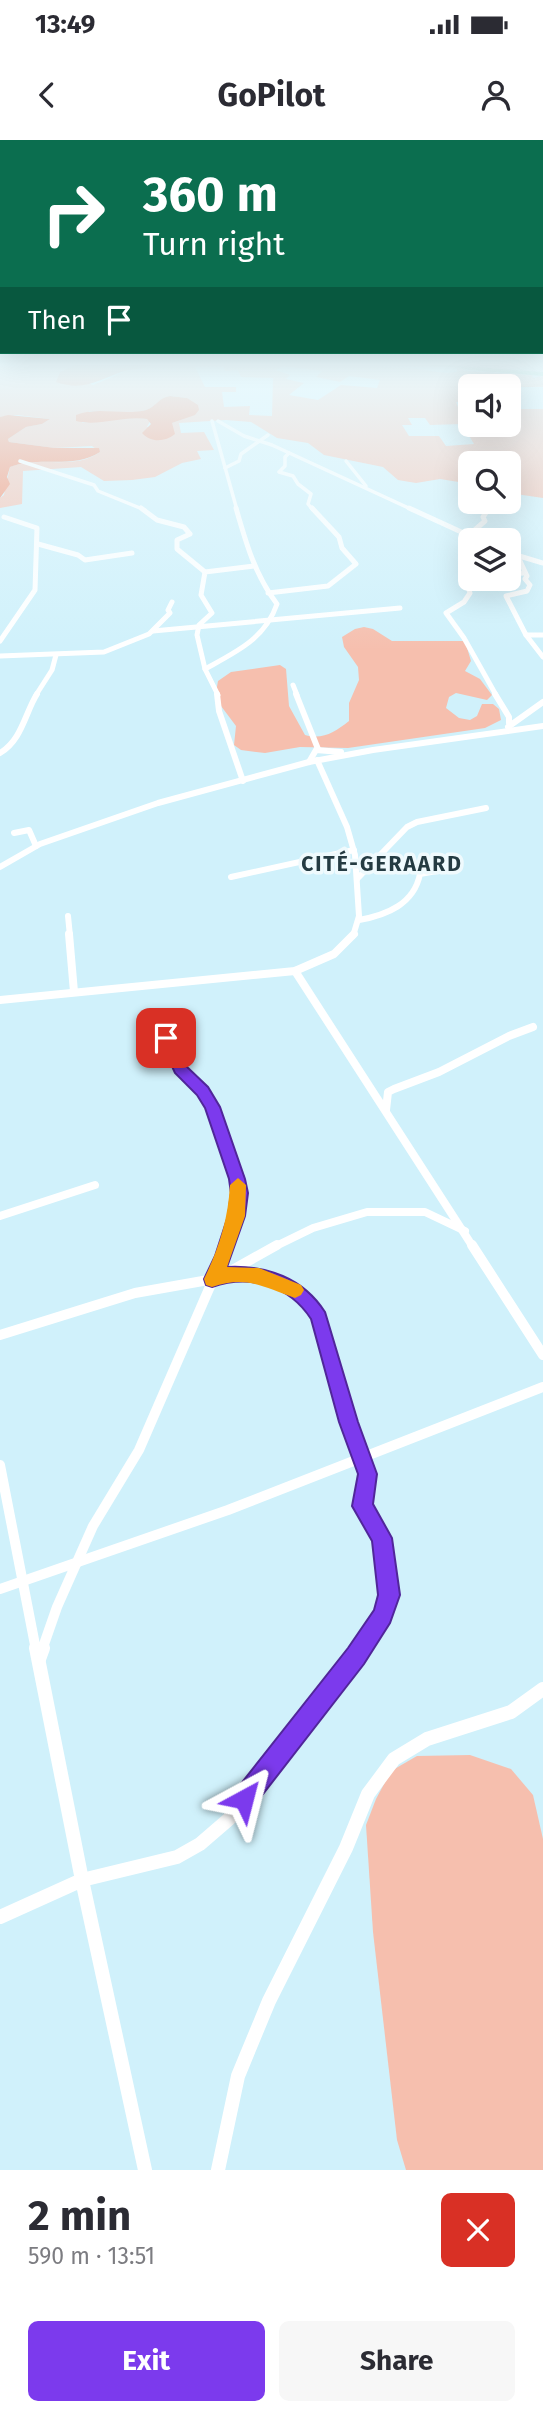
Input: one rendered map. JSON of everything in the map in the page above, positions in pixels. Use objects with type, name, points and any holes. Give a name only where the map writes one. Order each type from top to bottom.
[{"type":"street","points":[[205,670],[242,649],[264,632],[277,604],[254,566],[223,460]]},
{"type":"street","points":[[225,468],[239,460]]},
{"type":"street","points":[[268,593],[328,586],[356,564],[342,548],[339,537],[308,504],[311,494],[298,484],[293,476],[279,472],[285,466],[285,460]]},
{"type":"street","points":[[304,460],[458,530]]},
{"type":"street","points":[[20,461],[40,470],[53,470],[81,483],[94,485],[98,491],[146,510],[149,517],[158,522],[184,527],[190,534],[177,540],[177,549],[205,572],[254,566]]},
{"type":"street","points":[[346,461],[367,487]]},
{"type":"street","points":[[477,528],[485,521],[485,514]]},
{"type":"street","points":[[0,641],[8,624],[22,609],[24,600],[34,590],[31,572],[39,551],[37,528],[24,524],[17,518],[4,517]]},
{"type":"street","points":[[38,544],[78,555],[85,560],[132,553]]},
{"type":"street","points":[[521,557],[543,563]]},
{"type":"street","points":[[521,568],[530,585],[527,591],[506,596],[526,635],[543,657]]},
{"type":"street","points":[[205,572],[201,595],[212,613],[199,625],[197,635],[205,670],[217,690],[219,710],[243,780]]},
{"type":"street","points":[[470,591],[468,598],[446,613],[466,638],[483,675],[509,717],[505,732]]},
{"type":"street","points":[[153,631],[170,612],[168,610],[172,602]]},
{"type":"street","points":[[0,656],[103,652],[153,631],[400,608]]},
{"type":"street","points":[[526,635],[543,635]]},
{"type":"street","points":[[0,753],[7,749],[30,716],[32,702],[49,677],[56,655]]},
{"type":"street","points":[[293,685],[317,749]]},
{"type":"street","points":[[509,723],[543,702]]},
{"type":"street","points":[[0,867],[36,846],[158,803],[309,762],[543,726]]},
{"type":"street","points":[[309,762],[312,753],[317,749],[354,753]]},
{"type":"street","points":[[0,1000],[295,971],[314,966],[336,953],[350,939],[359,920],[357,878],[354,850],[317,760]]},
{"type":"street","points":[[357,878],[407,827],[417,822],[486,808]]},
{"type":"street","points":[[14,833],[29,830],[36,846]]},
{"type":"street","points":[[230,877],[354,850]]},
{"type":"street","points":[[359,920],[392,911],[412,892],[420,874],[442,870]]},
{"type":"street","points":[[68,916],[74,992]]},
{"type":"street","points":[[295,971],[417,1161],[466,1231],[543,1356]]},
{"type":"street","points":[[386,1110],[388,1092],[396,1087],[438,1073],[510,1034],[533,1027]]},
{"type":"street","points":[[38,1660],[93,1526],[139,1450],[224,1256],[237,1216],[237,1179],[213,1107],[202,1091],[180,1069],[166,1038]]},
{"type":"street","points":[[0,1216],[95,1185]]},
{"type":"street","points":[[0,1335],[135,1293],[212,1279],[313,1228],[367,1212],[425,1212],[466,1231]]},
{"type":"street","points":[[0,1917],[82,1880],[177,1857],[201,1844],[229,1819],[356,1656],[383,1616],[389,1595],[382,1538],[362,1506],[368,1474],[348,1422],[325,1332],[310,1303],[294,1289],[259,1275],[225,1274]]},
{"type":"street","points":[[0,1590],[228,1510],[543,1387]]},
{"type":"street","points":[[0,1465],[82,1880],[145,2170]]},
{"type":"street","points":[[218,2170],[238,2076],[269,2001],[346,1848],[368,1794],[394,1759],[427,1739],[511,1712],[543,1689]]},
{"type":"shaded area","points":[[0,460],[80,460],[32,462],[10,467],[7,477],[10,484],[0,498]]},
{"type":"shaded area","points":[[198,460],[182,463],[155,477],[132,480],[104,481],[81,467],[23,471],[22,504],[0,508],[0,498],[4,495],[10,467],[33,462]]},
{"type":"shaded area","points":[[347,460],[458,460],[458,482],[440,479],[416,483],[398,480],[383,467]]},
{"type":"shaded area","points":[[521,460],[543,460],[543,498],[521,495]]},
{"type":"shaded area","points":[[364,627],[373,629],[392,641],[465,641],[471,661],[465,671],[480,679],[492,695],[487,700],[456,693],[449,697],[446,708],[459,718],[470,720],[477,716],[482,704],[493,704],[499,709],[501,720],[485,728],[348,748],[300,747],[265,753],[241,750],[234,745],[236,726],[215,698],[218,681],[231,672],[280,665],[286,669],[289,706],[305,735],[328,734],[349,721],[349,703],[359,680],[358,667],[344,647],[342,637]]},
{"type":"shaded area","points":[[470,1755],[511,1769],[533,1795],[543,1839],[543,2170],[406,2170],[397,2140],[373,1932],[366,1825],[391,1771],[417,1756]]},
{"type":"slow traffic","points":[[238,1185],[237,1216],[224,1256],[212,1279],[225,1274],[259,1275],[295,1290]]},
{"type":"district","name":"CITÉ-GERAARD","points":[[382,864]]},
{"type":"route","points":[[166,1038],[180,1069],[202,1091],[213,1107],[237,1179],[237,1216],[224,1256],[212,1279],[225,1274],[259,1275],[294,1289],[310,1303],[319,1317],[348,1422],[368,1474],[362,1506],[382,1538],[387,1569],[389,1595],[383,1616],[356,1656],[244,1799]]}]
